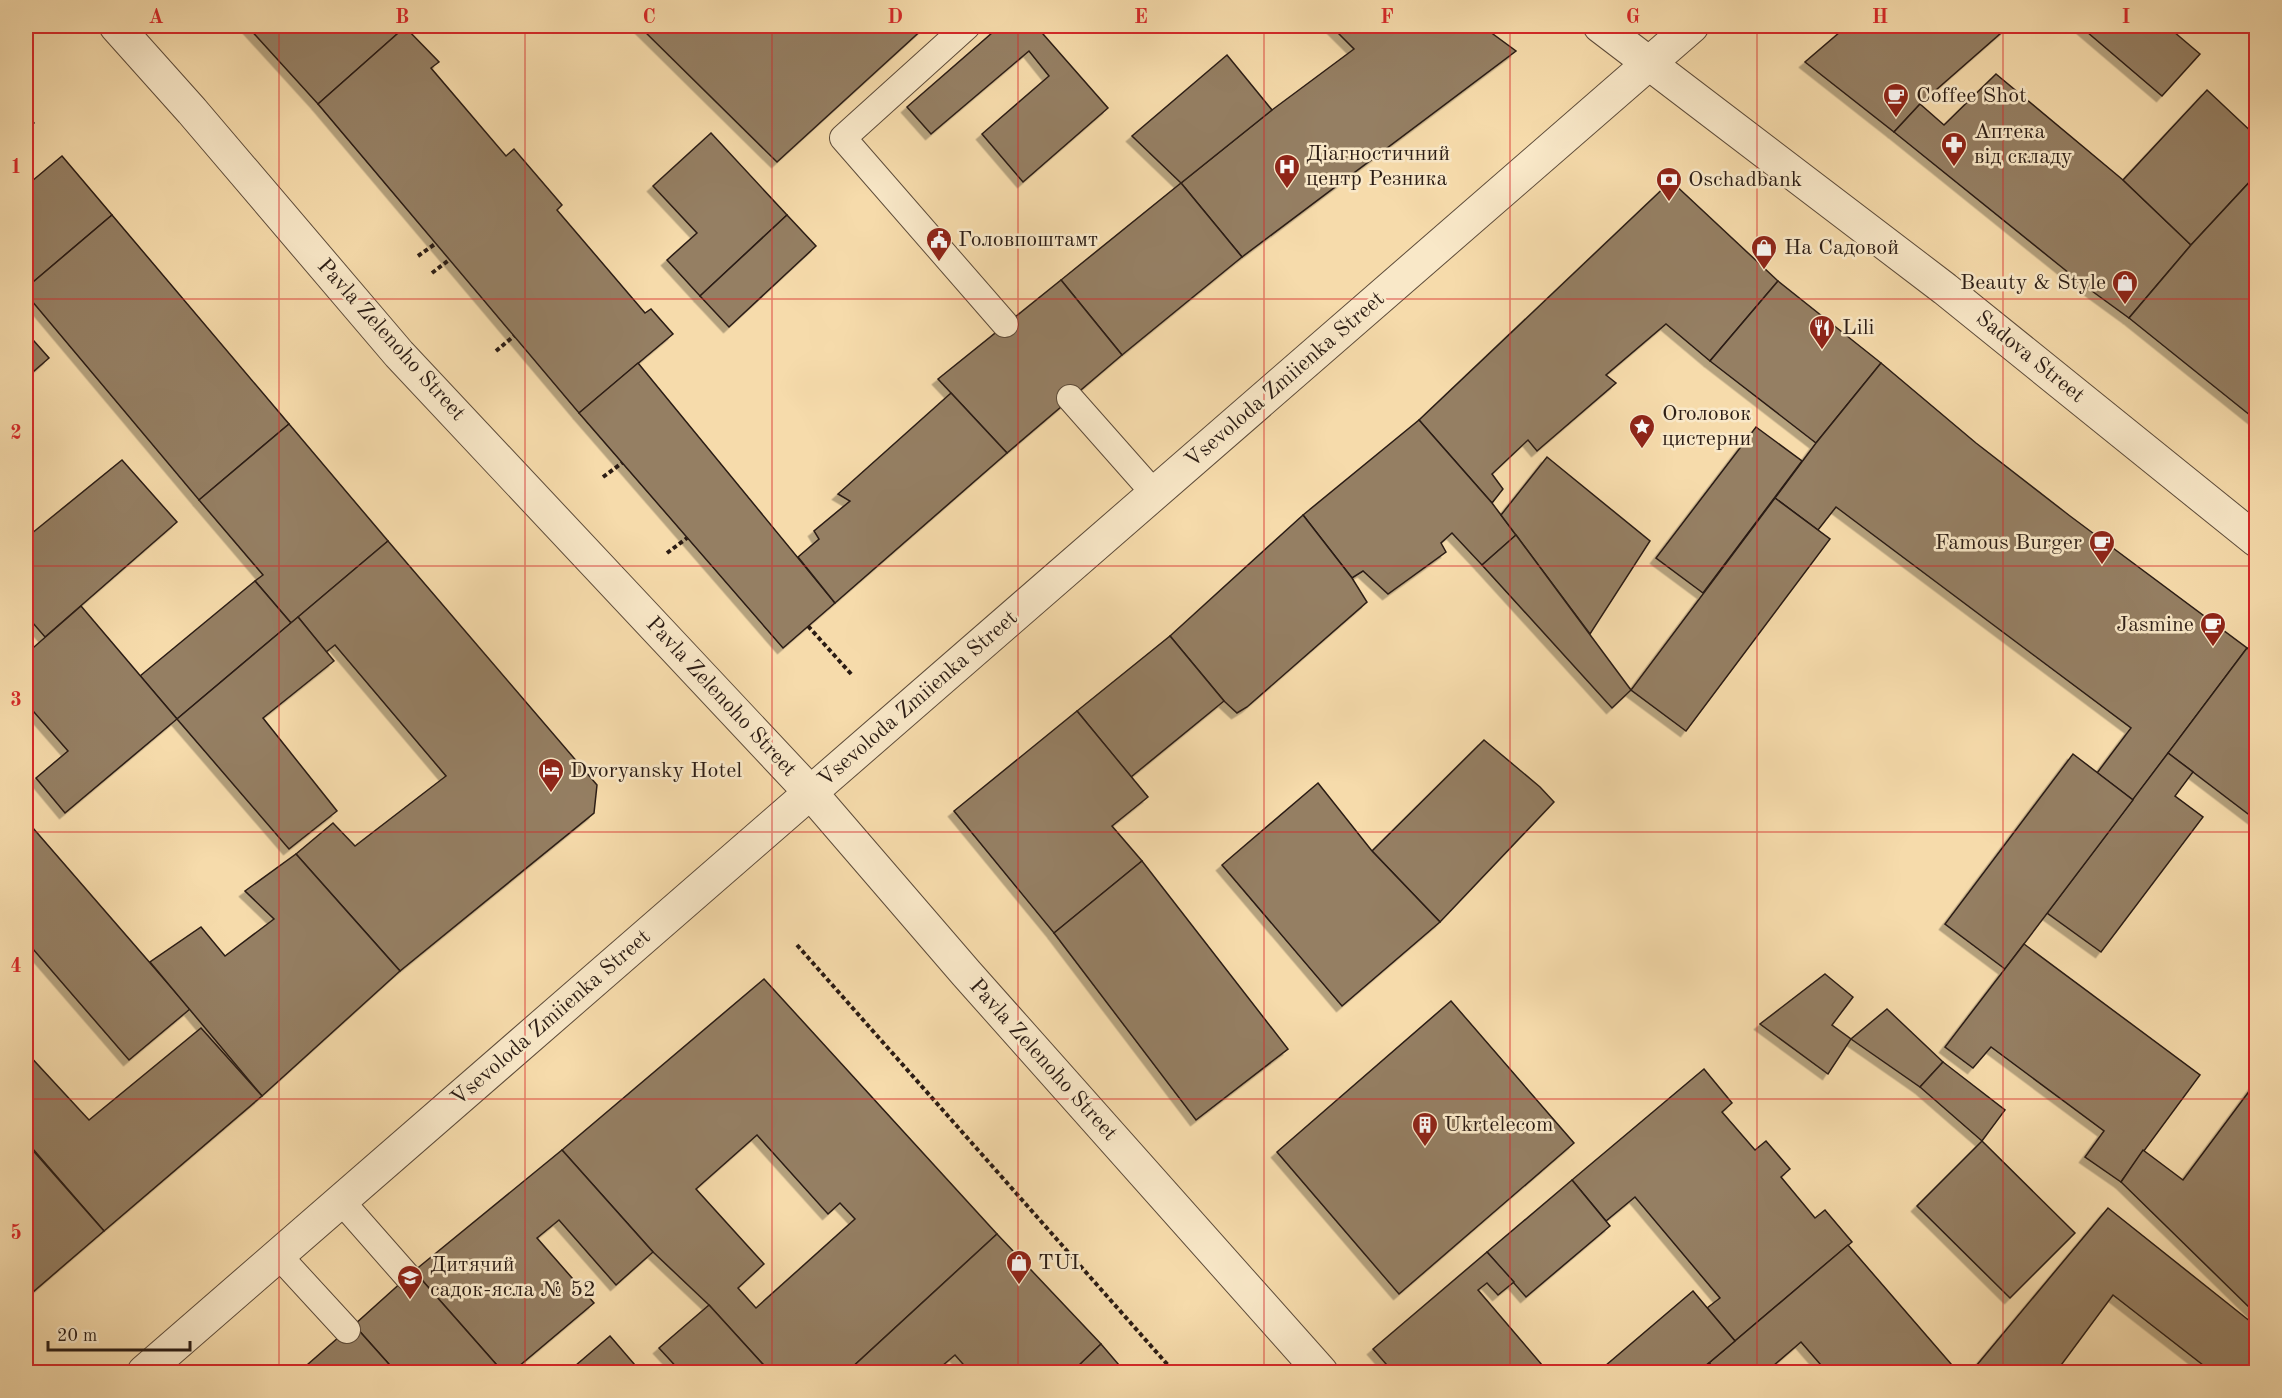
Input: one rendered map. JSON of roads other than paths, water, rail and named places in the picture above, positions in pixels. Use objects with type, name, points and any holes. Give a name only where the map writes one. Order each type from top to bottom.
[{"type":"street","name":"Pavla Zelenoho Street","points":[[116,26],[192,111],[399,354],[810,792],[966,973],[1321,1372]]},
{"type":"street","name":"Sadova Street","points":[[1600,26],[1945,289],[2256,540]]},
{"type":"street","name":"Vsevoloda Zmiienka Street","points":[[144,1372],[1692,26]]},
{"type":"lane","points":[[967,26],[843,138],[1005,324]]},
{"type":"lane","points":[[1070,398],[1154,493]]},
{"type":"lane","points":[[342,1202],[408,1277]]},
{"type":"lane","points":[[279,1256],[347,1330]]},
{"type":"place","name":"Coffee Shot","points":[[1896,119]]},
{"type":"place","name":"Аптека вiд складу","points":[[1954,168]]},
{"type":"place","name":"Діагностичний центр Резника","points":[[1287,190]]},
{"type":"place","name":"Oschadbank","points":[[1669,203]]},
{"type":"place","name":"Головпоштамт","points":[[939,263]]},
{"type":"place","name":"На Садовой","points":[[1764,271]]},
{"type":"place","name":"Beauty & Style","points":[[2125,306]]},
{"type":"place","name":"Lili","points":[[1822,351]]},
{"type":"place","name":"Оголовок цистерни","points":[[1642,450]]},
{"type":"place","name":"Famous Burger","points":[[2102,566]]},
{"type":"place","name":"Jasmine","points":[[2213,648]]},
{"type":"place","name":"Dvoryansky Hotel","points":[[551,794]]},
{"type":"place","name":"Ukrtelecom","points":[[1425,1148]]},
{"type":"place","name":"TUI","points":[[1019,1286]]},
{"type":"place","name":"Дитячий садок-ясла № 52","points":[[410,1301]]}]
